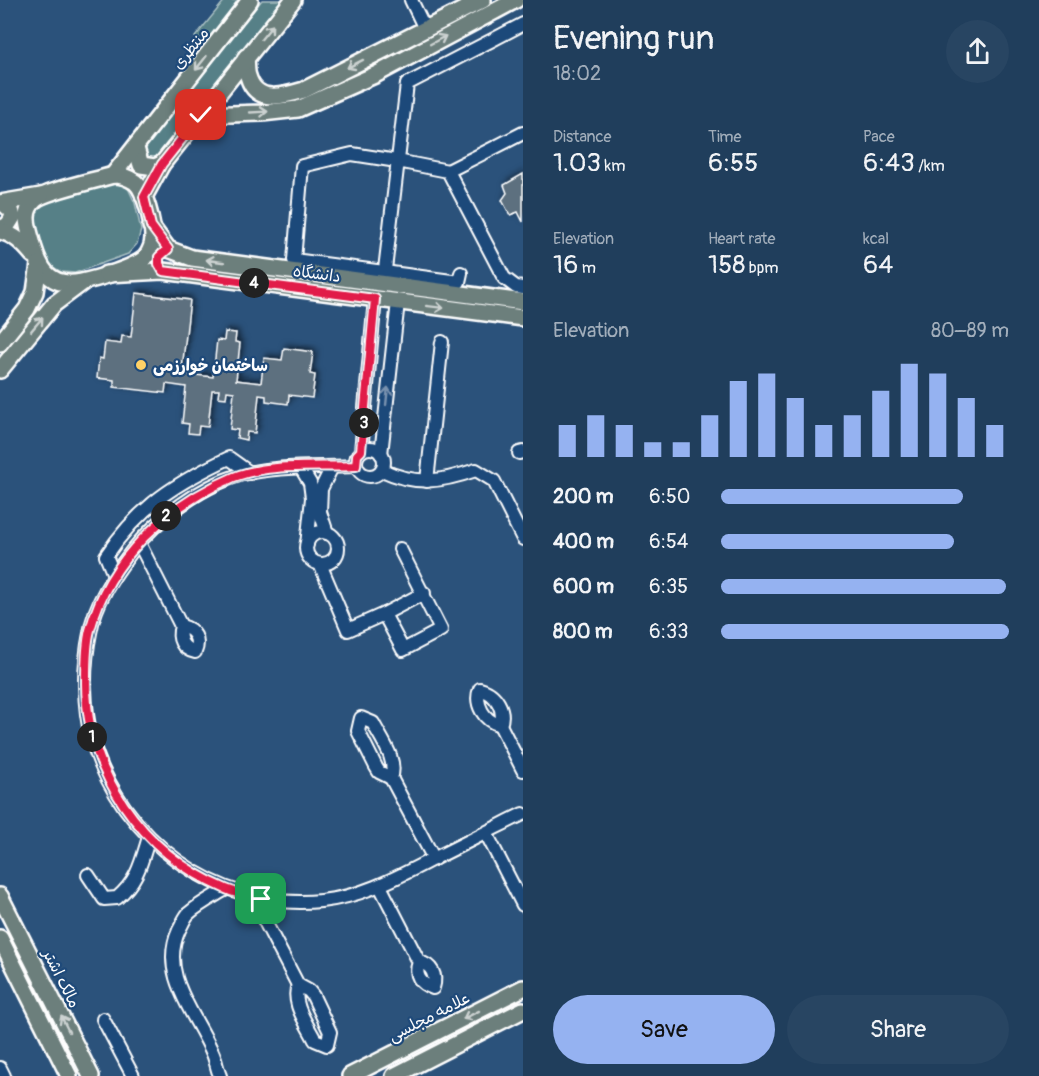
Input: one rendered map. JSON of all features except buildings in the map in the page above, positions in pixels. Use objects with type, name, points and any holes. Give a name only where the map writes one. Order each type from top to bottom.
[{"type":"main road","name":"منتظری","points":[[113,175],[250,0]]},
{"type":"main road","points":[[144,197],[162,164],[293,0]]},
{"type":"main road","points":[[246,57],[248,77],[253,86],[260,93],[281,97],[304,90],[483,0]]},
{"type":"main road","points":[[201,115],[298,109],[376,74],[516,0]]},
{"type":"main road","points":[[136,148],[141,165],[155,167],[162,164]]},
{"type":"main road","points":[[0,230],[21,241],[51,278],[73,284],[136,264],[143,259],[152,245],[153,237],[140,187],[128,177],[113,175],[41,196],[1,203]]},
{"type":"main road","points":[[0,343],[27,309],[35,292],[38,262],[26,220],[30,206],[41,196]]},
{"type":"main road","points":[[0,230],[14,217],[11,210],[1,203]]},
{"type":"main road","points":[[151,226],[168,249],[158,260],[163,271]]},
{"type":"main road","name":"دانشگاه","points":[[168,249],[192,258],[384,278],[523,302]]},
{"type":"main road","name":"دانشگاه","points":[[106,274],[163,271],[523,318]]},
{"type":"main road","points":[[0,370],[54,304],[85,281]]},
{"type":"main road","points":[[35,292],[47,290],[53,296],[54,304]]},
{"type":"main road","name":"مالک اشتر","points":[[0,896],[91,1076]]},
{"type":"main road","points":[[0,938],[69,1076]]},
{"type":"main road","name":"علامه مجلسی","points":[[350,1076],[523,988]]},
{"type":"main road","points":[[394,1076],[523,1010]]},
{"type":"street","points":[[411,0],[425,29]]},
{"type":"street","points":[[384,278],[407,84],[523,24]]},
{"type":"street","points":[[461,273],[459,282],[384,278],[294,260],[302,166],[352,154],[448,171],[523,133]]},
{"type":"street","points":[[448,171],[504,278],[516,287],[523,288]]},
{"type":"street","points":[[361,451],[375,299]]},
{"type":"street","points":[[382,470],[381,454],[398,302]]},
{"type":"street","points":[[427,481],[442,342]]},
{"type":"street","points":[[381,454],[372,448],[361,451],[357,455],[356,466],[358,471],[368,476],[373,476],[382,470]]},
{"type":"street","points":[[114,575],[106,556],[121,533],[163,495],[195,474],[229,458],[250,473]]},
{"type":"street","points":[[356,466],[274,468],[237,476],[194,497],[155,526],[139,543],[114,575],[98,607],[90,631],[86,668],[86,703],[92,740],[107,778],[127,812],[149,837],[174,859],[226,889],[261,899],[291,902],[322,901],[380,886],[523,814]]},
{"type":"street","points":[[301,468],[310,483],[312,498],[308,555],[320,564],[330,562],[338,549],[335,539],[327,533],[320,512],[321,489],[332,467]]},
{"type":"street","points":[[382,470],[401,478],[427,481],[452,478],[476,470],[494,481],[523,539]]},
{"type":"street","points":[[307,545],[316,533],[327,533]]},
{"type":"street","points":[[139,543],[182,626]]},
{"type":"street","points":[[384,614],[403,650],[441,630],[400,549]]},
{"type":"street","points":[[320,564],[348,630],[423,593]]},
{"type":"street","points":[[500,725],[523,770]]},
{"type":"street","points":[[391,777],[434,859]]},
{"type":"street","points":[[486,832],[523,905]]},
{"type":"street","points":[[88,875],[104,899],[117,898],[130,887],[139,871],[149,837]]},
{"type":"street","points":[[380,886],[419,962]]},
{"type":"street","points":[[220,1076],[214,1055],[179,987],[173,969],[173,953],[176,937],[186,916],[198,905],[226,889]]},
{"type":"street","points":[[261,899],[261,914],[298,986]]},
{"type":"street","points":[[103,1019],[133,1076]]},
{"type":"street","points":[[0,1068],[4,1076]]},
{"type":"green space","points":[[225,0],[243,0],[207,45],[195,37]]},
{"type":"green space","points":[[262,0],[290,0],[160,163],[143,163],[140,148]]},
{"type":"green space","points":[[116,181],[127,186],[135,203],[141,230],[137,244],[128,254],[75,273],[61,272],[50,265],[45,257],[34,219],[37,206],[43,199]]},
{"type":"place","name":"ساختمان خوارزمی","points":[[141,365]]},
{"type":"route","points":[[201,115],[162,164],[144,197],[151,226],[168,249],[159,257],[160,268],[163,271],[375,299],[361,451],[357,455],[356,466],[274,468],[237,476],[204,491],[174,510],[155,526],[114,575],[98,607],[90,631],[86,668],[86,703],[92,740],[107,778],[127,812],[149,837],[174,859],[198,874],[226,889],[261,899]]}]
